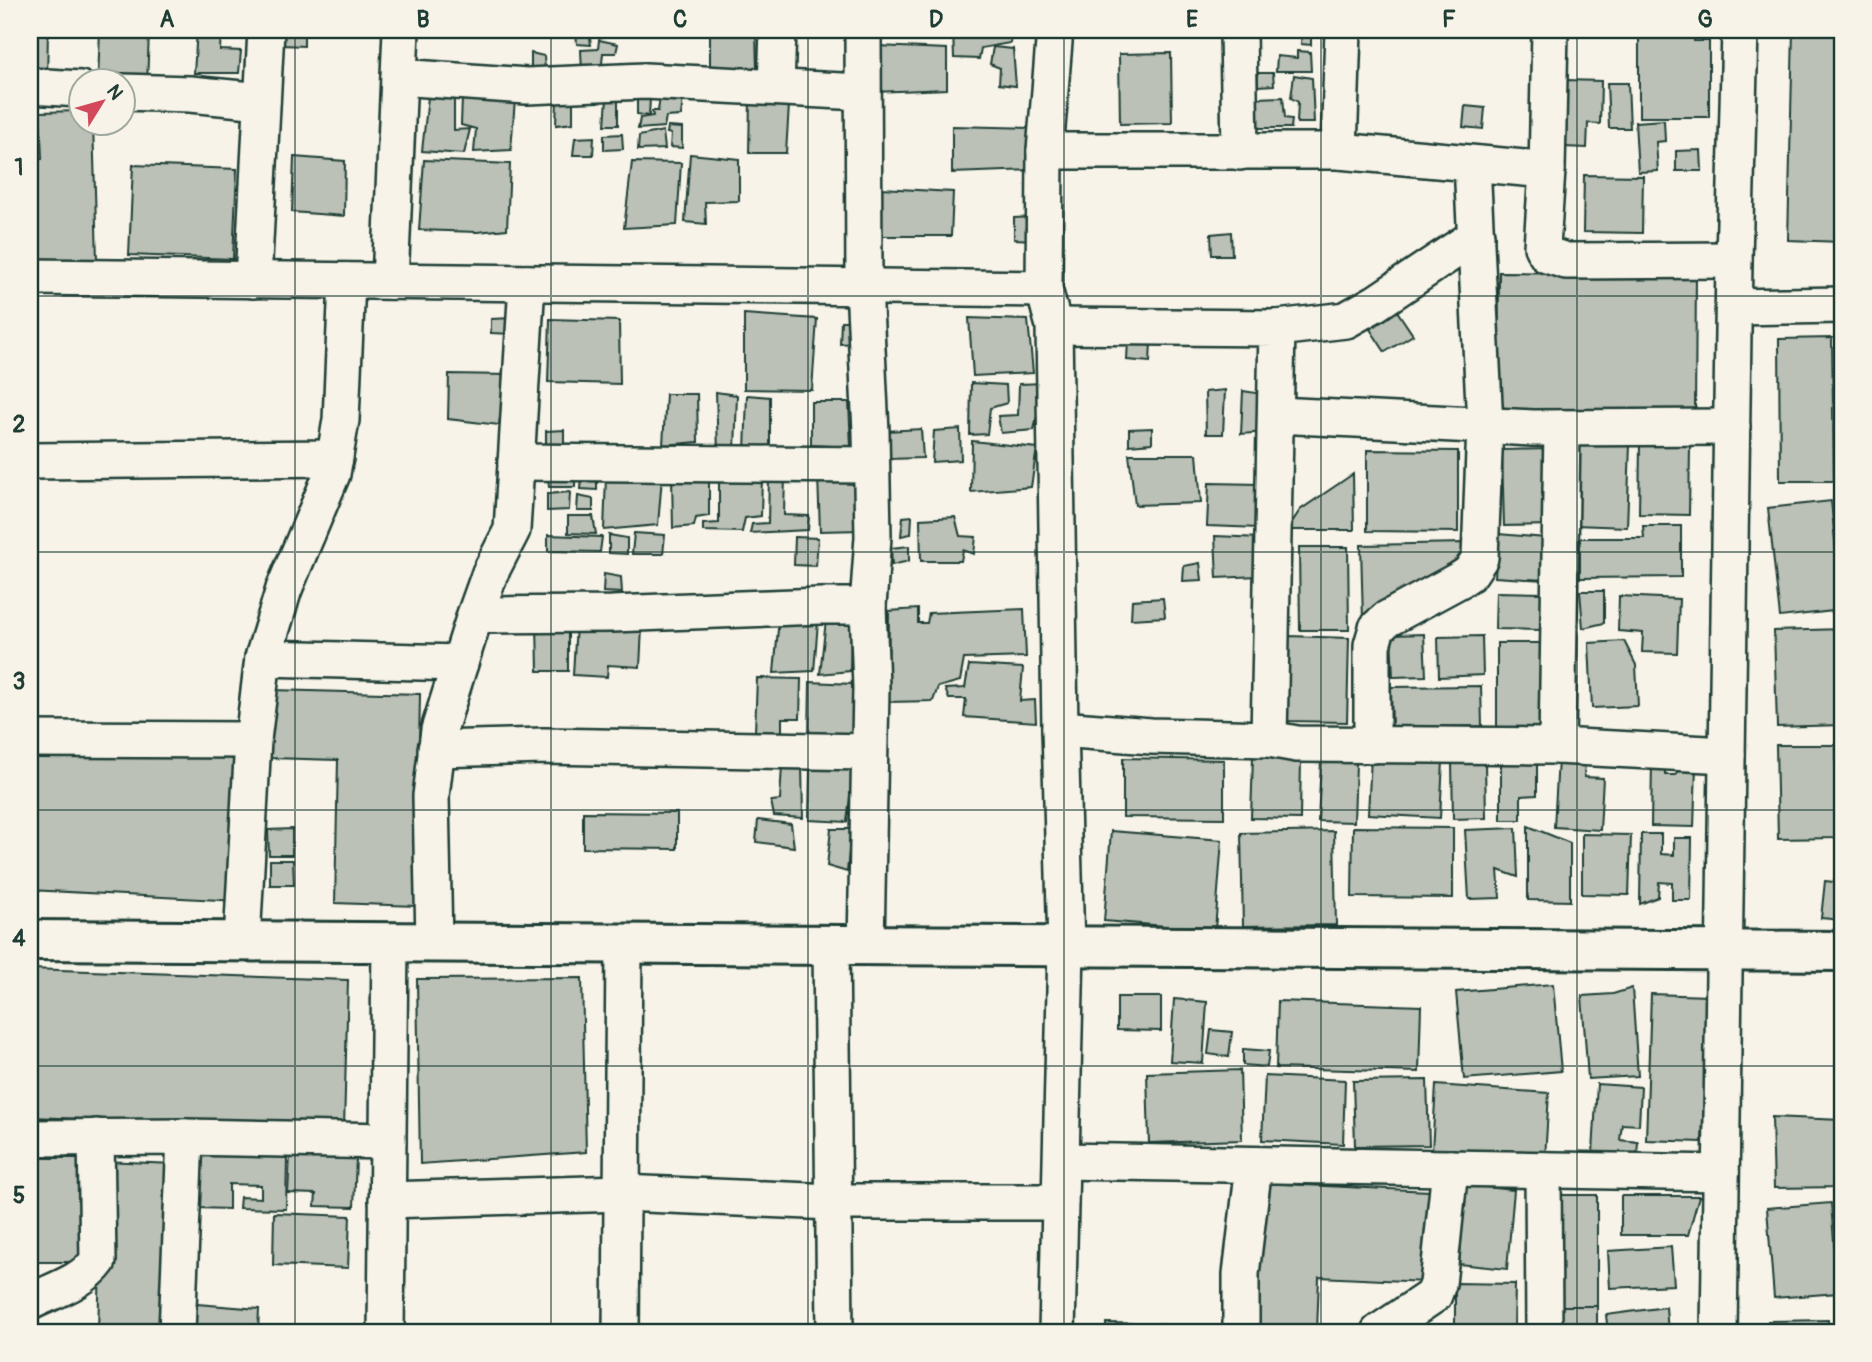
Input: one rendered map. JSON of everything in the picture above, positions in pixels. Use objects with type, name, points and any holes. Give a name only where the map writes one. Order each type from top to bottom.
[{"type":"street","points":[[253,280],[266,30]]},
{"type":"street","points":[[390,281],[401,30]]},
{"type":"street","points":[[776,87],[778,30]]},
{"type":"street","points":[[835,1332],[833,1202],[848,945],[869,752],[871,688],[868,606],[873,537],[864,286],[863,30]]},
{"type":"street","points":[[1055,30],[1045,151],[1044,289],[1054,326],[1066,947],[1057,1332]]},
{"type":"street","points":[[1238,30],[1240,152]]},
{"type":"street","points":[[1339,151],[1343,30]]},
{"type":"street","points":[[1550,30],[1547,170],[1542,247],[1547,255],[1566,261],[1734,260]]},
{"type":"street","points":[[1719,1332],[1734,260],[1740,30]]},
{"type":"street","points":[[399,77],[527,86],[645,81],[862,92]]},
{"type":"street","points":[[30,86],[66,88]]},
{"type":"street","points":[[136,92],[190,94],[262,102]]},
{"type":"street","points":[[1045,151],[1339,151],[1547,170]]},
{"type":"street","points":[[1372,745],[1372,645],[1377,628],[1387,619],[1471,573],[1480,558],[1485,425],[1472,164]]},
{"type":"street","points":[[1054,326],[1277,328],[1346,320],[1476,236]]},
{"type":"street","points":[[30,277],[1044,289]]},
{"type":"street","points":[[242,941],[253,740],[263,657],[284,589],[332,474],[341,420],[347,281]]},
{"type":"street","points":[[434,943],[431,796],[436,750],[439,730],[475,615],[490,573],[512,530],[527,283]]},
{"type":"street","points":[[1734,307],[1842,305]]},
{"type":"street","points":[[1269,739],[1277,328]]},
{"type":"street","points":[[1277,415],[1562,428],[1732,427]]},
{"type":"street","points":[[1557,747],[1562,428]]},
{"type":"street","points":[[30,461],[335,458]]},
{"type":"street","points":[[516,462],[870,465]]},
{"type":"street","points":[[475,615],[612,614],[868,606]]},
{"type":"street","points":[[263,657],[460,663]]},
{"type":"street","points":[[1060,729],[1152,736],[1269,739],[1297,744],[1557,747],[1727,755]]},
{"type":"street","points":[[30,739],[253,740]]},
{"type":"street","points":[[436,750],[544,746],[869,752]]},
{"type":"street","points":[[30,940],[1842,951]]},
{"type":"street","points":[[386,1332],[390,942]]},
{"type":"street","points":[[621,1332],[624,944]]},
{"type":"street","points":[[30,1138],[185,1136],[388,1141]]},
{"type":"street","points":[[177,1332],[185,1136]]},
{"type":"street","points":[[30,1302],[83,1276],[98,1261],[96,1137]]},
{"type":"street","points":[[1062,1161],[1721,1173]]},
{"type":"street","points":[[1241,1332],[1241,1274],[1254,1165]]},
{"type":"street","points":[[1379,1332],[1434,1295],[1438,1284],[1450,1168]]},
{"type":"street","points":[[1543,1170],[1544,1332]]},
{"type":"street","points":[[387,1200],[622,1193],[833,1202],[1060,1202]]},
{"type":"building","points":[[30,30],[48,30],[47,81],[30,80]]},
{"type":"building","points":[[100,30],[149,30],[147,86],[136,83],[136,66],[99,66]]},
{"type":"building","points":[[197,30],[221,30],[220,50],[241,51],[239,73],[194,73]]},
{"type":"building","points":[[282,30],[304,30],[304,46],[282,45]]},
{"type":"building","points":[[576,30],[589,30],[591,45],[577,44]]},
{"type":"building","points":[[710,30],[756,30],[757,70],[710,73]]},
{"type":"building","points":[[953,30],[1012,30],[1010,43],[981,48],[979,59],[954,58]]},
{"type":"building","points":[[1302,30],[1311,30],[1311,45],[1301,44]]},
{"type":"building","points":[[1639,30],[1694,30],[1694,41],[1709,41],[1709,117],[1639,117]]},
{"type":"building","points":[[1793,30],[1842,30],[1842,242],[1788,240]]},
{"type":"building","points":[[599,40],[618,44],[616,53],[603,53],[601,74],[582,72],[581,50],[598,49]]},
{"type":"building","points":[[877,46],[947,49],[947,89],[874,92]]},
{"type":"building","points":[[993,47],[1013,49],[1016,86],[999,84],[1000,68],[990,64]]},
{"type":"building","points":[[1297,51],[1310,52],[1311,71],[1276,71],[1277,56],[1297,58]]},
{"type":"building","points":[[531,53],[544,56],[545,70],[531,72]]},
{"type":"building","points":[[1171,53],[1172,123],[1120,124],[1119,54]]},
{"type":"building","points":[[1258,73],[1273,73],[1274,85],[1258,86]]},
{"type":"building","points":[[1294,75],[1312,78],[1314,123],[1297,123],[1298,102],[1291,98]]},
{"type":"building","points":[[1566,80],[1601,81],[1600,124],[1588,123],[1587,148],[1564,147]]},
{"type":"building","points":[[1607,83],[1628,83],[1630,128],[1609,128]]},
{"type":"building","points":[[428,97],[454,99],[454,130],[470,129],[464,154],[422,151]]},
{"type":"building","points":[[637,97],[650,98],[649,116],[637,114]]},
{"type":"building","points":[[660,97],[683,97],[681,116],[666,117],[664,127],[638,129],[640,118],[653,116],[652,111],[658,111]]},
{"type":"building","points":[[1283,97],[1285,118],[1292,119],[1291,128],[1257,128],[1258,98]]},
{"type":"building","points":[[462,98],[515,99],[511,150],[474,152],[476,129],[461,125]]},
{"type":"building","points":[[750,98],[789,105],[786,153],[749,153]]},
{"type":"building","points":[[607,99],[618,100],[618,125],[605,125]]},
{"type":"building","points":[[557,100],[573,101],[573,123],[556,125]]},
{"type":"building","points":[[1465,106],[1485,108],[1483,129],[1463,127]]},
{"type":"building","points":[[66,111],[66,136],[93,136],[97,260],[30,261],[30,159],[42,159],[40,112]]},
{"type":"building","points":[[1664,120],[1665,141],[1656,142],[1658,171],[1638,172],[1635,122]]},
{"type":"building","points":[[952,126],[1033,128],[1035,170],[952,173]]},
{"type":"building","points":[[668,127],[682,128],[682,148],[670,147],[671,134],[667,133]]},
{"type":"building","points":[[663,131],[665,149],[638,150],[639,136]]},
{"type":"building","points":[[622,134],[623,149],[604,150],[604,135]]},
{"type":"building","points":[[594,137],[593,155],[573,155],[575,138]]},
{"type":"building","points":[[1701,150],[1702,171],[1676,171],[1676,151]]},
{"type":"building","points":[[690,154],[739,159],[739,201],[705,202],[706,224],[685,222]]},
{"type":"building","points":[[294,157],[345,161],[344,216],[292,212]]},
{"type":"building","points":[[424,160],[510,164],[507,229],[477,232],[419,230]]},
{"type":"building","points":[[632,162],[681,163],[677,225],[624,228]]},
{"type":"building","points":[[133,165],[237,169],[233,259],[129,255]]},
{"type":"building","points":[[1584,175],[1643,176],[1642,233],[1583,232]]},
{"type":"building","points":[[881,188],[953,192],[951,236],[879,236]]},
{"type":"building","points":[[1034,217],[1034,240],[1014,239],[1014,218]]},
{"type":"building","points":[[1231,232],[1232,255],[1212,255],[1211,234]]},
{"type":"building","points":[[1499,272],[1696,274],[1695,413],[1498,411]]},
{"type":"building","points":[[1397,311],[1413,335],[1385,352],[1370,329]]},
{"type":"building","points":[[744,314],[817,319],[812,390],[744,389]]},
{"type":"building","points":[[513,318],[513,334],[491,333],[491,319]]},
{"type":"building","points":[[969,318],[1028,320],[1033,373],[973,376]]},
{"type":"building","points":[[550,319],[619,321],[620,384],[548,382]]},
{"type":"building","points":[[841,321],[858,321],[855,343],[840,344]]},
{"type":"building","points":[[1832,338],[1834,481],[1780,481],[1779,339]]},
{"type":"building","points":[[1128,340],[1151,342],[1150,362],[1127,360]]},
{"type":"building","points":[[449,374],[509,375],[504,387],[499,425],[448,419]]},
{"type":"building","points":[[971,383],[1006,385],[1007,403],[990,408],[987,434],[970,435]]},
{"type":"building","points":[[1044,383],[1034,430],[1001,433],[998,416],[1018,415],[1019,384]]},
{"type":"building","points":[[1225,390],[1223,434],[1206,434],[1205,392]]},
{"type":"building","points":[[1243,391],[1263,394],[1266,432],[1241,434]]},
{"type":"building","points":[[716,392],[737,395],[735,450],[718,452]]},
{"type":"building","points":[[666,394],[697,394],[698,442],[663,445]]},
{"type":"building","points":[[747,395],[770,397],[770,453],[745,452]]},
{"type":"building","points":[[811,402],[849,402],[851,447],[811,445]]},
{"type":"building","points":[[1152,428],[1152,443],[1129,445],[1129,429]]},
{"type":"building","points":[[921,429],[923,458],[887,459],[886,431]]},
{"type":"building","points":[[960,429],[961,460],[932,462],[934,431]]},
{"type":"building","points":[[564,430],[564,448],[546,447],[546,431]]},
{"type":"building","points":[[972,441],[1037,448],[1031,487],[971,492]]},
{"type":"building","points":[[1578,442],[1630,444],[1627,527],[1574,525]]},
{"type":"building","points":[[1640,444],[1690,446],[1689,515],[1639,514]]},
{"type":"building","points":[[1550,449],[1552,525],[1504,526],[1502,450]]},
{"type":"building","points":[[1367,450],[1458,451],[1458,532],[1367,531]]},
{"type":"building","points":[[1129,454],[1197,454],[1201,503],[1135,505]]},
{"type":"building","points":[[1353,474],[1354,530],[1287,530],[1300,510]]},
{"type":"building","points":[[762,475],[761,516],[745,518],[742,532],[703,531],[703,524],[719,523],[719,476]]},
{"type":"building","points":[[575,476],[575,487],[549,487],[548,477]]},
{"type":"building","points":[[672,476],[709,479],[709,516],[696,518],[694,526],[673,528]]},
{"type":"building","points":[[769,476],[785,476],[784,515],[809,516],[808,530],[750,533],[752,524],[768,523]]},
{"type":"building","points":[[818,476],[862,480],[863,530],[820,531]]},
{"type":"building","points":[[606,477],[662,477],[658,525],[604,530]]},
{"type":"building","points":[[582,478],[597,478],[597,490],[581,489]]},
{"type":"building","points":[[1209,483],[1260,484],[1260,528],[1207,526]]},
{"type":"building","points":[[570,492],[569,510],[547,511],[547,494]]},
{"type":"building","points":[[578,496],[593,499],[593,511],[577,511]]},
{"type":"building","points":[[1831,501],[1842,610],[1780,617],[1768,508]]},
{"type":"building","points":[[568,516],[593,516],[596,534],[568,533]]},
{"type":"building","points":[[912,516],[911,534],[901,536],[903,517]]},
{"type":"building","points":[[955,517],[960,536],[976,537],[974,554],[963,550],[961,561],[921,561],[920,519]]},
{"type":"building","points":[[1643,526],[1681,526],[1681,577],[1580,578],[1580,538],[1644,538]]},
{"type":"building","points":[[634,533],[665,535],[663,554],[632,554]]},
{"type":"building","points":[[1498,534],[1546,538],[1544,580],[1495,577]]},
{"type":"building","points":[[548,535],[602,537],[600,552],[548,551]]},
{"type":"building","points":[[609,535],[627,538],[627,554],[609,553]]},
{"type":"building","points":[[1215,536],[1261,538],[1258,576],[1217,578]]},
{"type":"building","points":[[795,537],[818,538],[816,566],[794,565]]},
{"type":"building","points":[[1465,543],[1458,565],[1363,621],[1361,545]]},
{"type":"building","points":[[909,546],[909,561],[892,565],[891,548]]},
{"type":"building","points":[[1299,547],[1348,547],[1349,630],[1300,630]]},
{"type":"building","points":[[1200,563],[1202,580],[1183,581],[1184,566]]},
{"type":"building","points":[[604,574],[621,577],[622,593],[603,592]]},
{"type":"building","points":[[1580,591],[1604,591],[1604,623],[1583,628]]},
{"type":"building","points":[[1496,592],[1543,593],[1542,630],[1495,629]]},
{"type":"building","points":[[1619,596],[1679,599],[1677,653],[1642,652],[1643,633],[1618,631]]},
{"type":"building","points":[[1163,598],[1165,617],[1131,619],[1132,600]]},
{"type":"building","points":[[918,609],[918,623],[927,623],[929,613],[1024,609],[1026,657],[964,659],[960,681],[938,687],[933,701],[888,702],[889,611]]},
{"type":"building","points":[[779,618],[818,622],[814,671],[774,673]]},
{"type":"building","points":[[826,620],[851,621],[850,671],[820,674]]},
{"type":"building","points":[[537,623],[568,623],[568,671],[538,671]]},
{"type":"building","points":[[576,624],[642,628],[640,667],[608,665],[607,677],[573,675]]},
{"type":"building","points":[[1842,629],[1842,725],[1777,727],[1774,631]]},
{"type":"building","points":[[1424,634],[1426,676],[1393,677],[1391,635]]},
{"type":"building","points":[[1288,636],[1349,638],[1347,722],[1286,721]]},
{"type":"building","points":[[1482,636],[1483,675],[1439,677],[1438,637]]},
{"type":"building","points":[[1624,641],[1636,665],[1638,706],[1592,708],[1589,643]]},
{"type":"building","points":[[1497,643],[1541,643],[1542,730],[1497,730]]},
{"type":"building","points":[[969,665],[1023,668],[1020,701],[1035,700],[1036,722],[964,717],[966,699],[949,699],[945,689],[965,688]]},
{"type":"building","points":[[757,678],[801,679],[800,718],[782,718],[782,734],[755,732]]},
{"type":"building","points":[[810,682],[853,684],[857,740],[809,739]]},
{"type":"building","points":[[1481,686],[1482,726],[1392,727],[1391,687]]},
{"type":"building","points":[[272,690],[420,694],[416,906],[335,903],[338,760],[270,758]]},
{"type":"building","points":[[1776,745],[1836,745],[1838,838],[1778,839]]},
{"type":"building","points":[[30,747],[245,757],[238,901],[30,890]]},
{"type":"building","points":[[1253,756],[1301,758],[1300,819],[1251,818]]},
{"type":"building","points":[[1371,757],[1443,761],[1440,818],[1368,814]]},
{"type":"building","points":[[1123,758],[1224,760],[1224,818],[1123,817]]},
{"type":"building","points":[[1558,759],[1585,761],[1584,777],[1603,778],[1600,830],[1554,827]]},
{"type":"building","points":[[1321,761],[1356,763],[1354,822],[1318,821]]},
{"type":"building","points":[[1501,761],[1537,762],[1537,795],[1521,796],[1521,820],[1501,820]]},
{"type":"building","points":[[1652,761],[1665,761],[1665,775],[1676,775],[1681,761],[1696,766],[1694,827],[1651,826]]},
{"type":"building","points":[[1452,762],[1485,762],[1486,818],[1453,819]]},
{"type":"building","points":[[802,764],[803,818],[774,816],[771,801],[780,800],[782,765]]},
{"type":"building","points":[[810,769],[853,770],[847,822],[809,820]]},
{"type":"building","points":[[583,812],[677,813],[677,849],[583,848]]},
{"type":"building","points":[[758,820],[791,824],[794,847],[756,842]]},
{"type":"building","points":[[1528,826],[1570,843],[1570,901],[1528,900]]},
{"type":"building","points":[[1353,827],[1453,828],[1453,898],[1352,897]]},
{"type":"building","points":[[1516,828],[1518,877],[1498,870],[1500,898],[1469,899],[1465,830]]},
{"type":"building","points":[[292,829],[292,855],[269,855],[268,830]]},
{"type":"building","points":[[831,829],[851,829],[847,872],[827,866]]},
{"type":"building","points":[[1111,831],[1222,840],[1215,930],[1104,921]]},
{"type":"building","points":[[1334,831],[1336,925],[1243,926],[1241,833]]},
{"type":"building","points":[[1582,834],[1631,835],[1629,895],[1582,894]]},
{"type":"building","points":[[1641,834],[1661,834],[1661,854],[1674,855],[1674,838],[1692,838],[1691,900],[1672,900],[1672,883],[1659,882],[1658,897],[1640,904]]},
{"type":"building","points":[[270,860],[293,860],[294,885],[270,885]]},
{"type":"building","points":[[1825,881],[1842,883],[1842,920],[1821,918]]},
{"type":"building","points":[[30,969],[348,980],[344,1128],[30,1117]]},
{"type":"building","points":[[582,978],[586,1152],[420,1164],[417,979]]},
{"type":"building","points":[[1553,984],[1561,1071],[1464,1079],[1456,992]]},
{"type":"building","points":[[1632,988],[1638,1076],[1588,1079],[1582,996],[1613,994]]},
{"type":"building","points":[[1651,994],[1708,996],[1702,1142],[1646,1140]]},
{"type":"building","points":[[1117,997],[1161,997],[1161,1031],[1117,1030]]},
{"type":"building","points":[[1174,999],[1207,1002],[1203,1063],[1170,1061]]},
{"type":"building","points":[[1278,1001],[1421,1006],[1419,1072],[1276,1068]]},
{"type":"building","points":[[1839,1007],[1842,1007],[1842,1094],[1840,1094]]},
{"type":"building","points":[[1211,1030],[1232,1032],[1229,1057],[1208,1054]]},
{"type":"building","points":[[1243,1049],[1269,1051],[1267,1067],[1243,1065]]},
{"type":"building","points":[[1240,1070],[1242,1140],[1149,1143],[1147,1073]]},
{"type":"building","points":[[1265,1076],[1345,1080],[1343,1144],[1262,1140]]},
{"type":"building","points":[[1427,1080],[1429,1145],[1355,1146],[1353,1081]]},
{"type":"building","points":[[1597,1084],[1641,1087],[1639,1125],[1622,1124],[1620,1140],[1638,1142],[1637,1156],[1593,1153]]},
{"type":"building","points":[[1436,1085],[1549,1093],[1545,1158],[1432,1151]]},
{"type":"building","points":[[1772,1117],[1842,1120],[1842,1187],[1774,1188]]},
{"type":"building","points":[[198,1154],[287,1157],[286,1209],[239,1208],[240,1197],[261,1198],[261,1185],[229,1184],[229,1209],[197,1208]]},
{"type":"building","points":[[290,1155],[356,1158],[354,1207],[315,1206],[316,1194],[288,1193]]},
{"type":"building","points":[[30,1158],[92,1158],[94,1262],[30,1262]]},
{"type":"building","points":[[103,1161],[174,1164],[168,1332],[98,1332]]},
{"type":"building","points":[[1261,1183],[1430,1191],[1426,1282],[1319,1277],[1317,1332],[1255,1332]]},
{"type":"building","points":[[1466,1185],[1514,1190],[1507,1269],[1459,1264]]},
{"type":"building","points":[[1560,1195],[1597,1195],[1597,1306],[1556,1306]]},
{"type":"building","points":[[1621,1196],[1699,1196],[1688,1235],[1621,1235]]},
{"type":"building","points":[[1831,1203],[1838,1293],[1774,1298],[1767,1208]]},
{"type":"building","points":[[274,1213],[350,1216],[348,1268],[273,1265]]},
{"type":"building","points":[[1671,1247],[1674,1285],[1610,1288],[1608,1251]]},
{"type":"building","points":[[1455,1283],[1515,1284],[1514,1332],[1455,1332]]},
{"type":"building","points":[[197,1304],[259,1309],[258,1332],[195,1332]]},
{"type":"building","points":[[1556,1306],[1597,1306],[1597,1332],[1556,1332]]},
{"type":"building","points":[[1666,1307],[1668,1332],[1608,1332],[1606,1315]]},
{"type":"building","points":[[1828,1320],[1829,1332],[1768,1332],[1768,1321]]},
{"type":"building","points":[[1106,1323],[1162,1324],[1162,1332],[1106,1332]]}]
